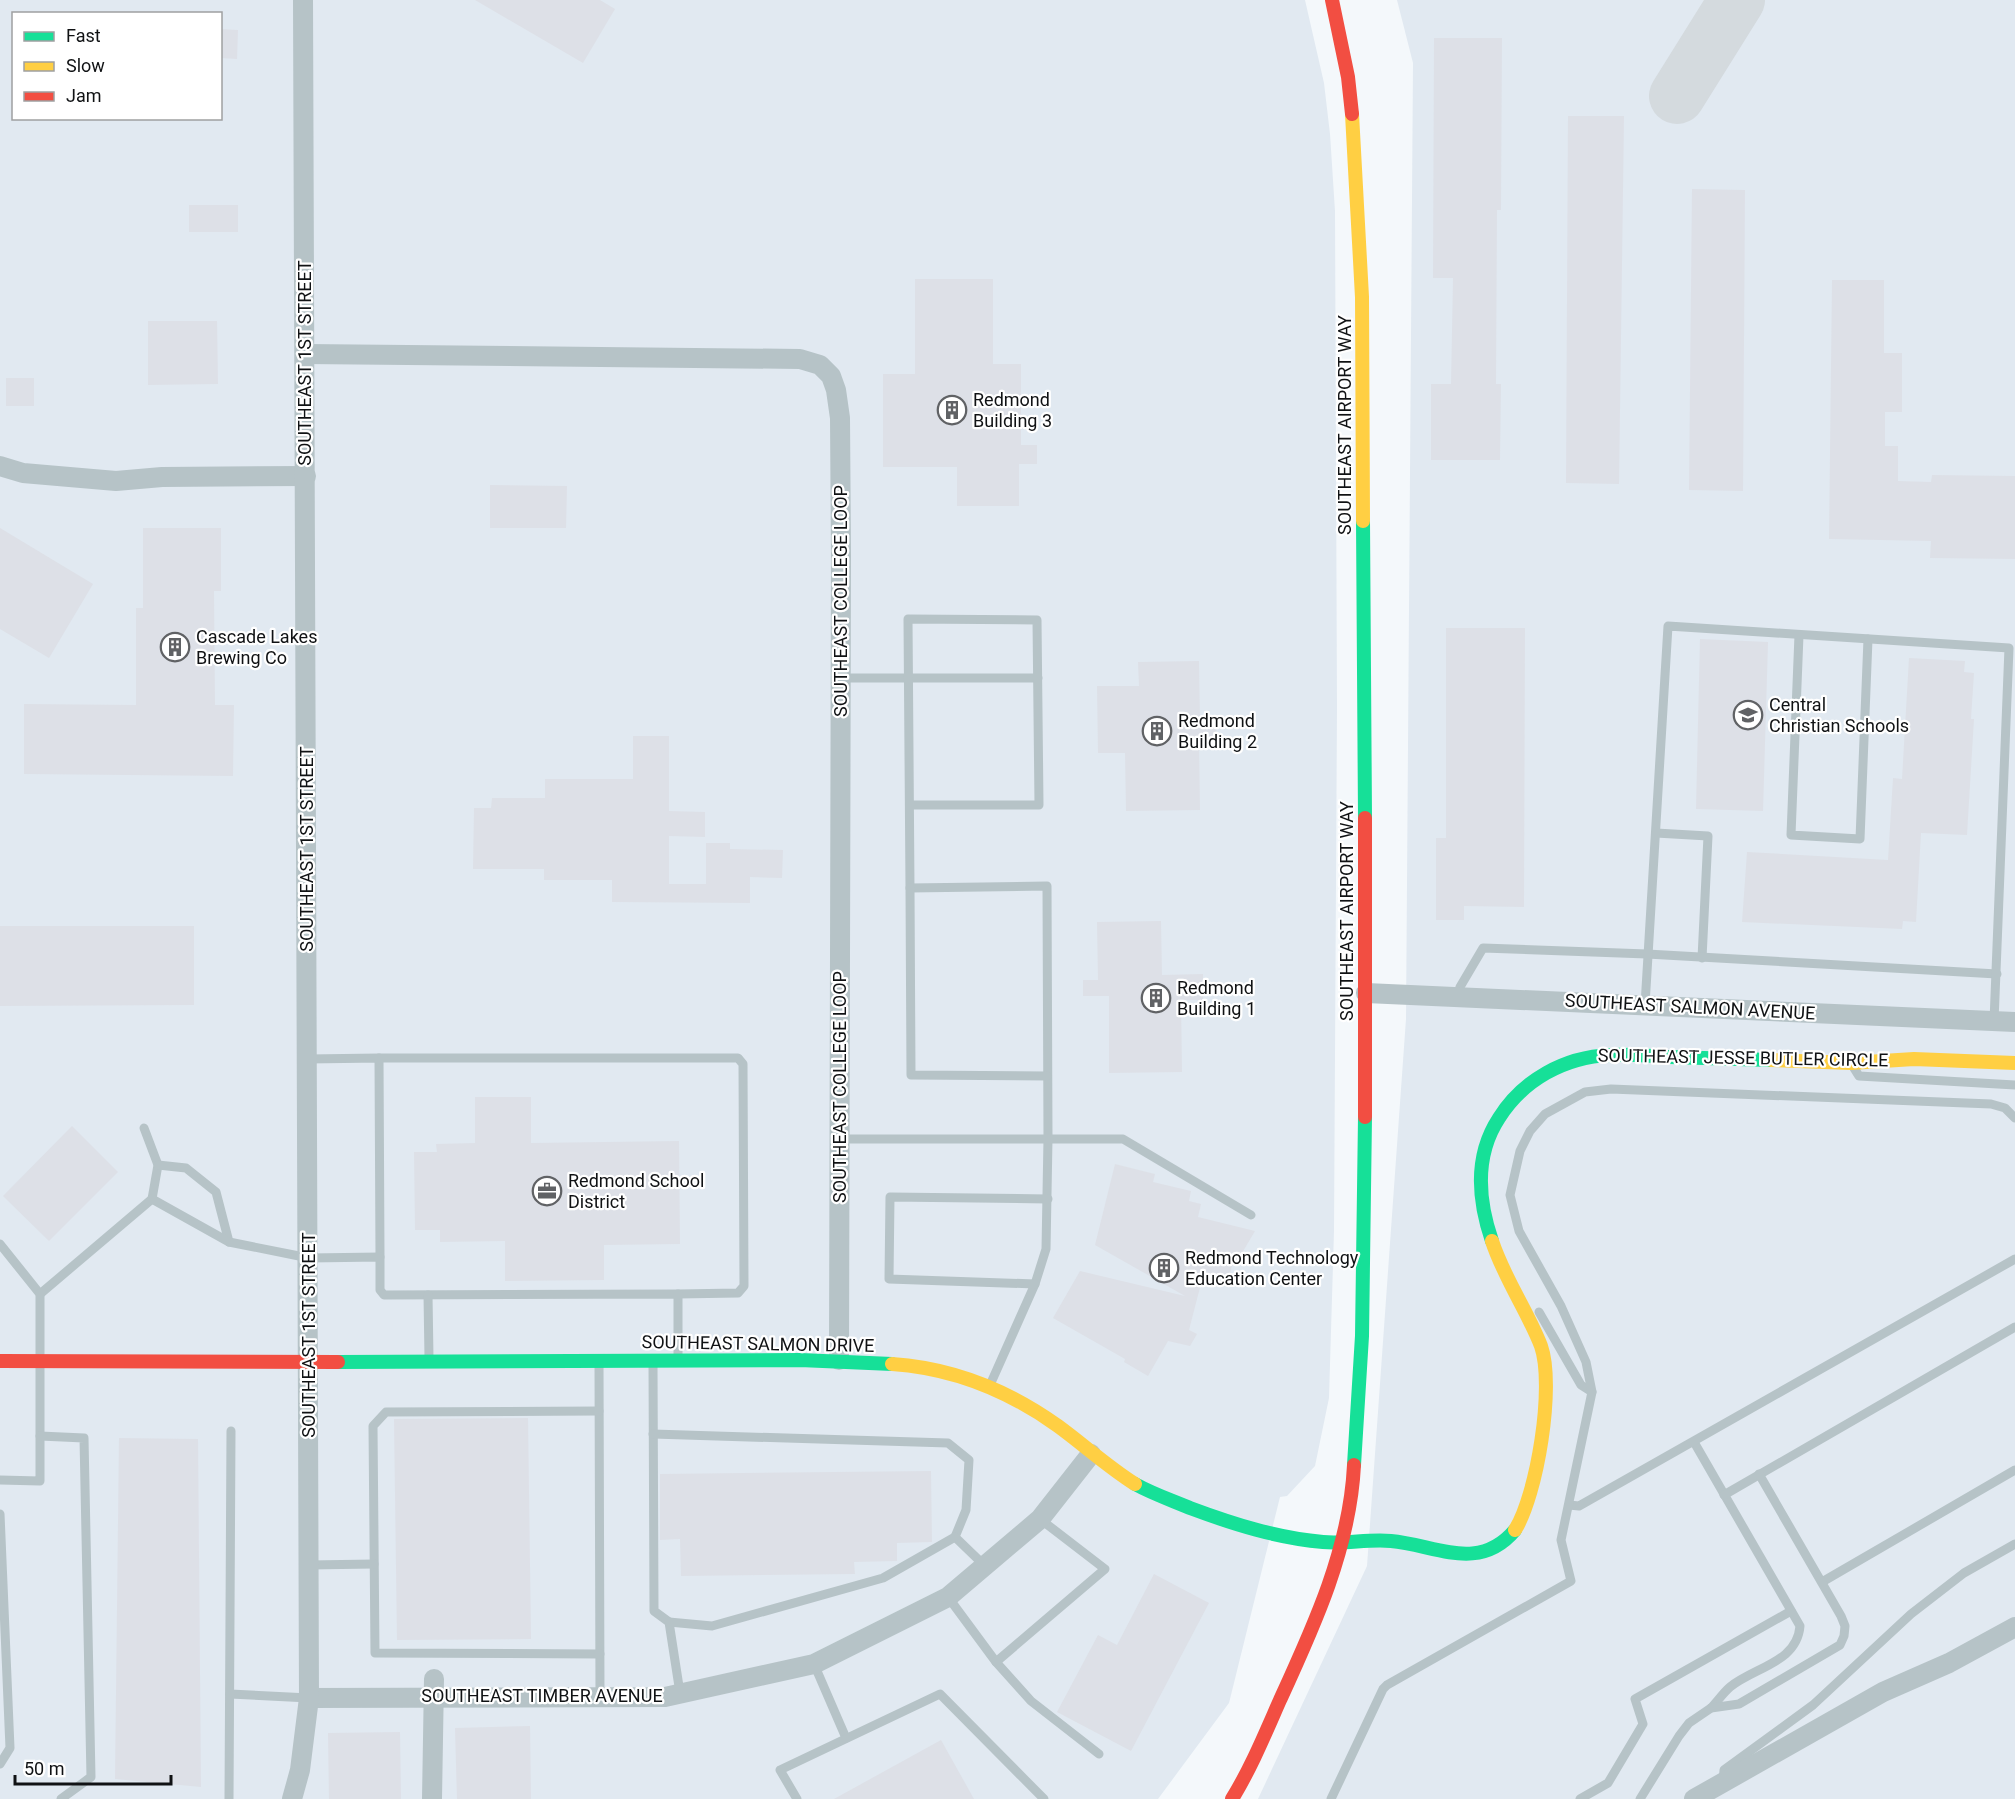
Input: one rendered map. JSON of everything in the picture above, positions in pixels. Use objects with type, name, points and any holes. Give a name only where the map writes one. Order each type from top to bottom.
[{"type":"street","name":"SOUTHEAST 1ST STREET","points":[[291,1799],[300,1770],[309,1698],[303,0]]},
{"type":"street","name":"SOUTHEAST AIRPORT WAY","points":[[1232,1799],[1246,1776],[1285,1694],[1343,1544],[1354,1473],[1362,1336],[1366,993],[1362,297],[1355,142],[1348,77],[1332,0]]},
{"type":"street","name":"SOUTHEAST COLLEGE LOOP","points":[[305,354],[800,359],[820,365],[831,376],[837,390],[840,418],[839,1359]]},
{"type":"street","points":[[0,466],[23,473],[116,481],[162,477],[306,476]]},
{"type":"street","name":"SOUTHEAST SALMON AVENUE","points":[[1366,993],[2015,1022]]},
{"type":"street","name":"SOUTHEAST JESSE BUTLER CIRCLE","points":[[1343,1544],[1385,1540],[1455,1554],[1476,1554],[1506,1542],[1519,1526],[1529,1496],[1546,1404],[1547,1377],[1539,1340],[1512,1289],[1489,1236],[1480,1201],[1480,1183],[1481,1166],[1488,1140],[1499,1115],[1523,1087],[1553,1068],[1571,1061],[1610,1054],[1851,1063],[1914,1059],[2015,1063]]},
{"type":"street","name":"SOUTHEAST SALMON DRIVE","points":[[0,1361],[309,1363],[839,1359],[936,1368],[1008,1394],[1147,1491],[1209,1515],[1285,1536],[1343,1544]]},
{"type":"street","name":"SOUTHEAST TIMBER AVENUE","points":[[309,1698],[665,1697],[814,1664],[948,1597],[1040,1519],[1091,1454]]},
{"type":"street","points":[[1694,1799],[1883,1692],[1955,1660],[2015,1627]]},
{"type":"street","points":[[432,1799],[434,1679]]},
{"type":"lane","points":[[910,805],[1039,805],[1037,620],[908,619],[911,1075],[1047,1076]]},
{"type":"lane","points":[[1645,1005],[1668,626],[2010,648],[1994,1021]]},
{"type":"lane","points":[[1798,635],[1791,835],[1860,839],[1868,639]]},
{"type":"lane","points":[[841,678],[1038,678]]},
{"type":"lane","points":[[1656,833],[1708,836],[1702,958]]},
{"type":"lane","points":[[910,888],[1047,886],[1048,1199],[1046,1249],[1035,1284],[989,1388]]},
{"type":"lane","points":[[1458,997],[1460,987],[1483,948],[1647,954],[1997,974]]},
{"type":"lane","points":[[308,1059],[379,1058],[738,1058],[743,1064],[744,1286],[738,1293],[384,1295],[380,1290],[379,1058]]},
{"type":"lane","points":[[1851,1063],[1859,1076],[2015,1084]]},
{"type":"lane","points":[[1331,1799],[1383,1689],[1387,1685],[1571,1581],[1562,1540],[1592,1392],[1586,1362],[1561,1306],[1519,1231],[1510,1195],[1520,1151],[1530,1131],[1545,1114],[1585,1092],[1611,1089],[1991,1104],[2005,1108],[2015,1118]]},
{"type":"lane","points":[[39,1294],[152,1199],[158,1165],[144,1128]]},
{"type":"lane","points":[[840,1139],[1123,1139],[1251,1215]]},
{"type":"lane","points":[[158,1165],[186,1168],[216,1192],[229,1242]]},
{"type":"lane","points":[[1035,1284],[889,1279],[890,1197],[1048,1199]]},
{"type":"lane","points":[[152,1199],[229,1242],[309,1258],[380,1257]]},
{"type":"lane","points":[[1489,1236],[1498,1240],[1515,1269]]},
{"type":"lane","points":[[0,1244],[39,1294],[41,1362],[39,1481],[0,1480]]},
{"type":"lane","points":[[1569,1505],[1579,1506],[2015,1259]]},
{"type":"lane","points":[[678,1294],[678,1360]]},
{"type":"lane","points":[[428,1295],[429,1362]]},
{"type":"lane","points":[[1537,1308],[1581,1385],[1592,1392]]},
{"type":"lane","points":[[1724,1495],[2015,1327]]},
{"type":"lane","points":[[652,1360],[654,1611],[669,1622],[712,1626],[883,1578],[955,1537],[966,1510],[969,1460],[948,1443],[653,1434]]},
{"type":"lane","points":[[599,1361],[600,1697]]},
{"type":"lane","points":[[599,1411],[386,1412],[373,1426],[375,1653],[600,1654]]},
{"type":"lane","points":[[229,1799],[231,1431]]},
{"type":"lane","points":[[39,1436],[84,1438],[91,1777],[61,1799]]},
{"type":"lane","points":[[1640,1799],[1689,1723],[1711,1708],[1730,1687],[1795,1647],[1799,1635],[1800,1626],[1694,1442]]},
{"type":"lane","points":[[1822,1582],[2015,1470]]},
{"type":"lane","points":[[1711,1708],[1739,1704],[1840,1645],[1844,1636],[1845,1626],[1822,1582],[1759,1474]]},
{"type":"lane","points":[[0,1514],[10,1748],[0,1764]]},
{"type":"lane","points":[[996,1662],[1105,1569],[1040,1519]]},
{"type":"lane","points":[[955,1537],[985,1566]]},
{"type":"lane","points":[[1723,1783],[1724,1770],[1813,1705],[1911,1614],[1964,1573],[2015,1544]]},
{"type":"lane","points":[[309,1565],[374,1564]]},
{"type":"lane","points":[[948,1597],[996,1662],[1031,1701],[1099,1754]]},
{"type":"lane","points":[[1580,1799],[1608,1783],[1643,1724],[1635,1699],[1791,1611]]},
{"type":"lane","points":[[669,1622],[680,1694]]},
{"type":"lane","points":[[814,1664],[846,1738]]},
{"type":"lane","points":[[797,1799],[780,1770],[940,1694],[1044,1799]]},
{"type":"lane","points":[[230,1695],[309,1698]]},
{"type":"shaded area","points":[[0,0],[1305,0],[1324,83],[1335,211],[1337,707],[1334,1231],[1329,1398],[1315,1466],[1287,1496],[1280,1497],[1229,1703],[1158,1799],[0,1799]]},
{"type":"shaded area","points":[[1397,0],[2015,0],[2015,1799],[1258,1799],[1367,1566],[1406,1019],[1413,63]]},
{"type":"building","points":[[475,0],[600,0],[615,9],[583,63]]},
{"type":"building","points":[[222,29],[238,30],[237,59],[222,58]]},
{"type":"building","points":[[1434,38],[1502,38],[1501,210],[1497,210],[1496,384],[1501,384],[1500,460],[1431,460],[1431,384],[1451,384],[1453,278],[1433,278]]},
{"type":"building","points":[[1568,116],[1624,116],[1619,484],[1566,483]]},
{"type":"building","points":[[1692,189],[1745,190],[1743,491],[1689,490]]},
{"type":"building","points":[[189,205],[238,205],[238,232],[189,232]]},
{"type":"building","name":"Redmond Building 3","points":[[915,279],[993,279],[993,364],[1021,364],[1021,445],[1037,445],[1037,464],[1019,464],[1019,506],[957,506],[957,467],[883,467],[883,374],[915,374]]},
{"type":"building","points":[[1832,280],[1884,280],[1884,353],[1902,353],[1902,412],[1885,412],[1885,446],[1898,446],[1898,481],[1931,482],[1932,475],[2015,476],[2015,559],[1930,558],[1931,541],[1829,539]]},
{"type":"building","points":[[148,321],[217,321],[218,384],[148,385]]},
{"type":"building","points":[[6,378],[34,378],[34,406],[6,406]]},
{"type":"building","points":[[490,485],[567,486],[566,528],[490,528]]},
{"type":"building","points":[[0,528],[93,584],[49,658],[0,629]]},
{"type":"building","points":[[143,528],[221,528],[221,591],[214,591],[215,705],[234,705],[233,776],[24,774],[24,704],[136,705],[136,608],[143,608]]},
{"type":"building","points":[[1446,628],[1525,628],[1524,907],[1464,906],[1464,920],[1436,920],[1436,838],[1446,838]]},
{"type":"building","points":[[1700,639],[1768,642],[1763,811],[1696,809]]},
{"type":"building","points":[[1909,658],[1965,661],[1964,672],[1974,673],[1971,719],[1974,719],[1967,835],[1921,833],[1916,922],[1903,921],[1902,929],[1742,922],[1747,852],[1888,860],[1893,778],[1902,779]]},
{"type":"building","name":"Redmond Building 2","points":[[1199,661],[1200,721],[1216,721],[1217,740],[1199,741],[1200,810],[1126,811],[1125,753],[1098,753],[1097,686],[1139,686],[1138,662]]},
{"type":"building","points":[[633,736],[669,736],[669,811],[705,812],[705,837],[669,836],[669,884],[706,884],[706,843],[730,843],[730,849],[783,850],[782,878],[750,877],[750,903],[612,902],[612,880],[544,880],[544,869],[473,869],[474,808],[491,808],[492,798],[545,798],[545,779],[633,779]]},
{"type":"building","name":"Redmond Building 1","points":[[1161,921],[1162,975],[1203,974],[1203,1000],[1181,1000],[1182,1072],[1109,1073],[1109,996],[1083,996],[1083,980],[1098,980],[1097,922]]},
{"type":"building","points":[[0,926],[194,926],[194,1005],[0,1006]]},
{"type":"building","name":"Redmond School District","points":[[475,1097],[531,1097],[531,1143],[679,1141],[680,1244],[604,1245],[604,1280],[505,1281],[505,1241],[440,1242],[440,1230],[415,1230],[414,1152],[437,1152],[436,1144],[475,1143]]},
{"type":"building","points":[[72,1126],[118,1172],[49,1241],[3,1196]]},
{"type":"building","name":"Redmond Technology Education Center","points":[[1115,1164],[1155,1174],[1153,1182],[1191,1191],[1189,1201],[1201,1204],[1198,1217],[1255,1231],[1240,1260],[1232,1265],[1229,1278],[1204,1272],[1189,1330],[1197,1334],[1190,1346],[1168,1341],[1148,1376],[1124,1362],[1125,1359],[1053,1318],[1080,1271],[1185,1296],[1095,1245]]},
{"type":"building","points":[[528,1418],[531,1639],[397,1640],[394,1419]]},
{"type":"building","points":[[119,1438],[198,1439],[201,1787],[115,1779]]},
{"type":"building","points":[[931,1471],[932,1542],[897,1543],[897,1561],[854,1562],[855,1574],[681,1576],[680,1539],[660,1540],[660,1474]]},
{"type":"building","points":[[1154,1574],[1209,1603],[1131,1751],[1057,1712],[1098,1635],[1117,1645]]},
{"type":"building","points":[[530,1726],[531,1799],[457,1799],[455,1728]]},
{"type":"building","points":[[400,1732],[401,1799],[329,1799],[328,1733]]},
{"type":"building","points":[[941,1740],[974,1799],[834,1799]]},
{"type":"taxiway","points":[[1677,96],[1737,0]]},
{"type":"traffic: fast","points":[[1363,521],[1365,818]]},
{"type":"traffic: fast","points":[[1492,1241],[1481,1194],[1485,1147],[1499,1118],[1509,1104],[1520,1092],[1546,1073],[1577,1060],[1610,1055],[1771,1060]]},
{"type":"traffic: fast","points":[[1354,1465],[1362,1336],[1365,1117]]},
{"type":"traffic: fast","points":[[338,1362],[800,1360],[892,1364]]},
{"type":"traffic: fast","points":[[1135,1484],[1222,1520],[1255,1530],[1306,1540],[1391,1541],[1441,1551],[1472,1553],[1487,1550],[1501,1543],[1515,1530]]},
{"type":"traffic: slow","points":[[1352,114],[1362,297],[1363,521]]},
{"type":"traffic: slow","points":[[1771,1060],[1851,1063],[1914,1059],[2015,1063]]},
{"type":"traffic: slow","points":[[1492,1241],[1541,1346],[1545,1364],[1545,1413],[1537,1467],[1523,1514],[1515,1530]]},
{"type":"traffic: slow","points":[[892,1364],[936,1370],[1000,1392],[1039,1413],[1135,1484]]},
{"type":"traffic: jam","points":[[1332,0],[1348,77],[1352,114]]},
{"type":"traffic: jam","points":[[1365,818],[1365,1117]]},
{"type":"traffic: jam","points":[[0,1361],[338,1362]]},
{"type":"traffic: jam","points":[[1232,1799],[1263,1738],[1328,1586],[1346,1526],[1354,1465]]},
{"type":"place","name":"Redmond Building 3","points":[[952,410]]},
{"type":"place","name":"Cascade Lakes Brewing Co","points":[[175,647]]},
{"type":"place","name":"Central Christian Schools","points":[[1748,715]]},
{"type":"place","name":"Redmond Building 2","points":[[1157,731]]},
{"type":"place","name":"Redmond Building 1","points":[[1156,998]]},
{"type":"place","name":"Redmond School District","points":[[547,1191]]},
{"type":"place","name":"Redmond Technology Education Center","points":[[1164,1268]]}]
